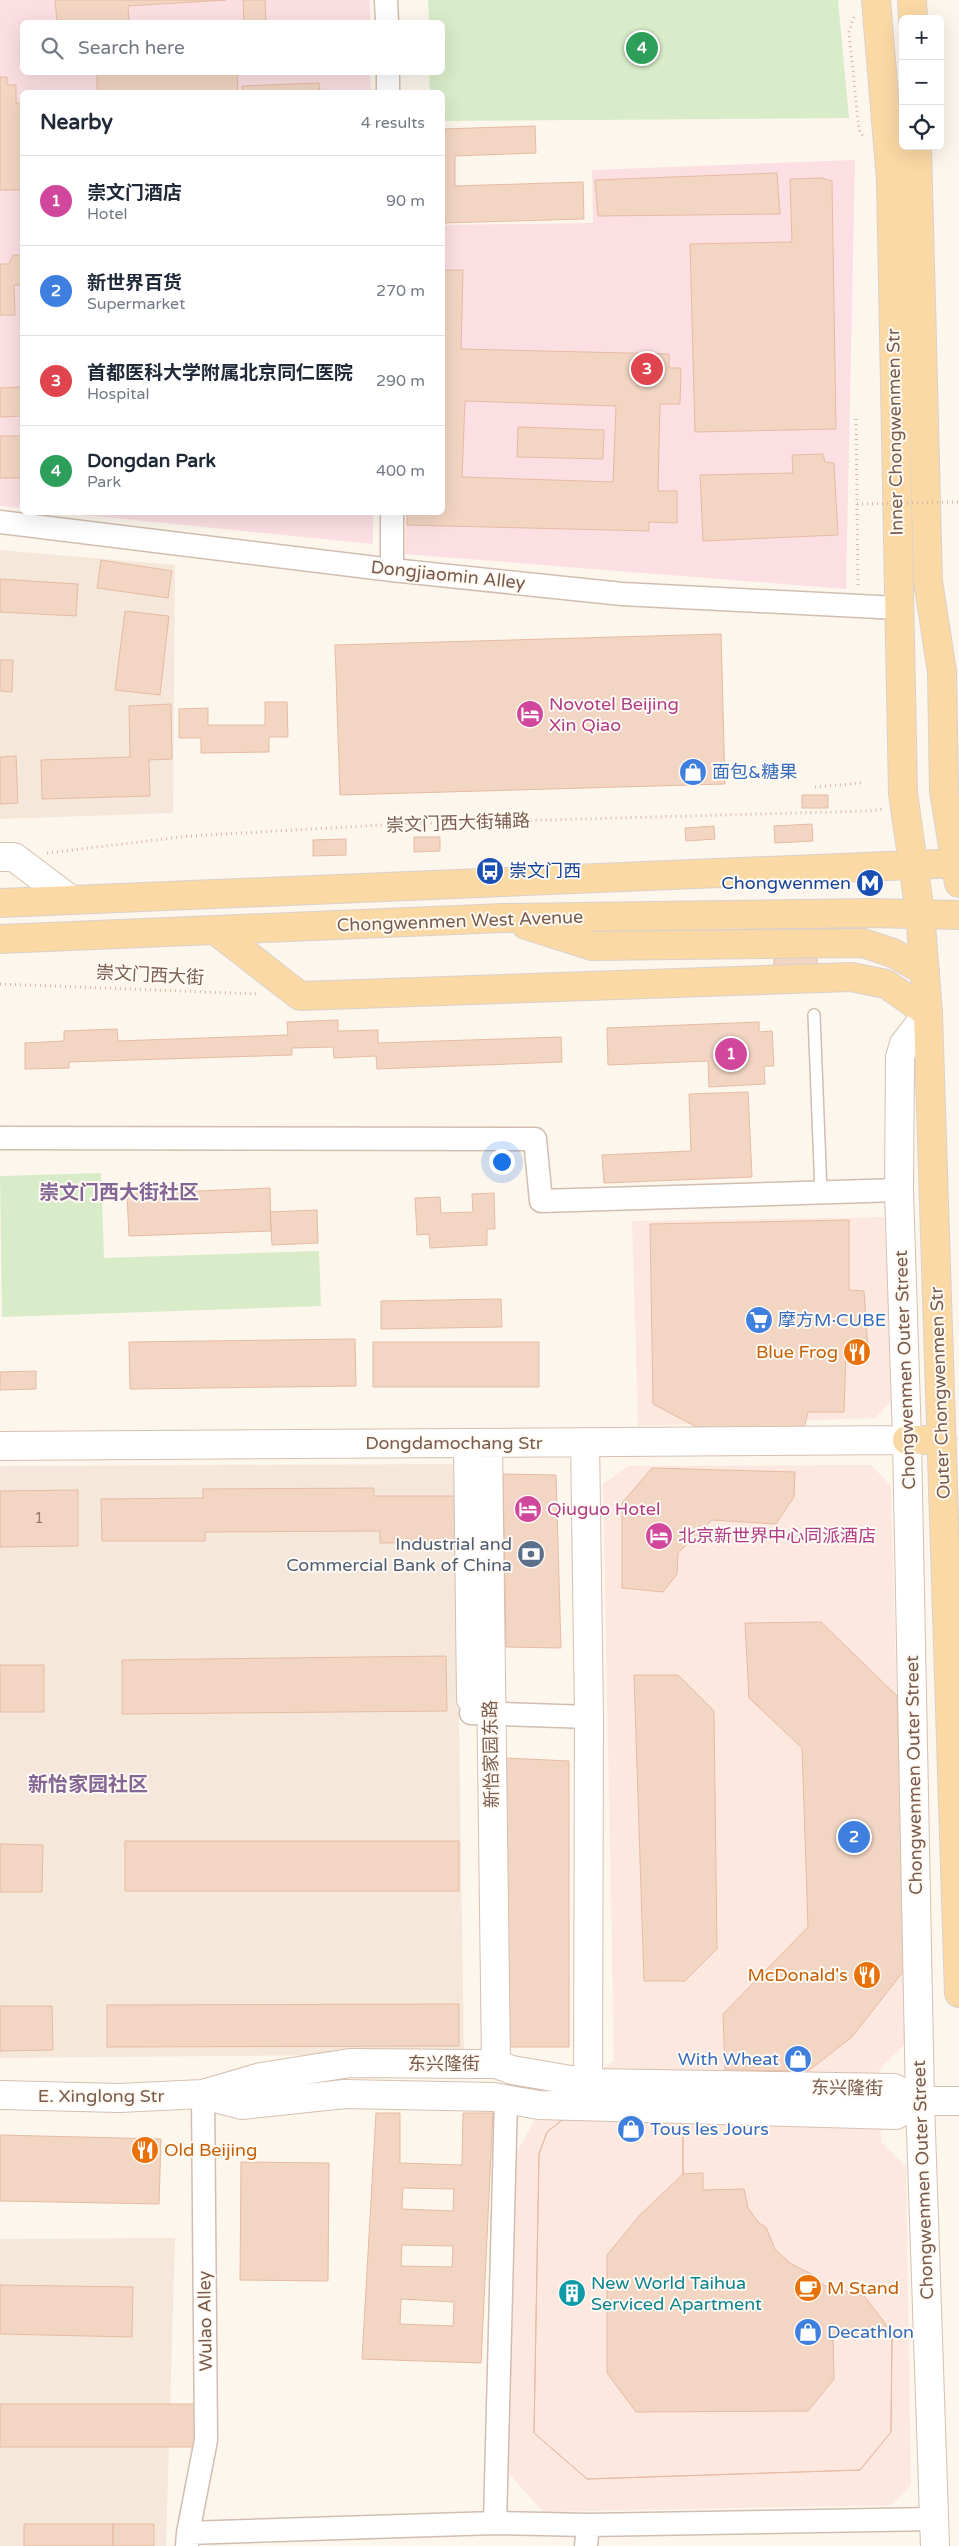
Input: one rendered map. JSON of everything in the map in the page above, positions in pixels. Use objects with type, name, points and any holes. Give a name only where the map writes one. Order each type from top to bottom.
[{"type":"main road","name":"Inner Chongwenmen Str","points":[[876,0],[891,180],[898,608],[904,806],[920,912]]},
{"type":"main road","points":[[912,0],[913,15]]},
{"type":"main road","name":"Inner Chongwenmen Str","points":[[917,150],[928,581],[942,672],[944,791],[958,868]]},
{"type":"main road","name":"Chongwenmen West Avenue","points":[[0,904],[913,864],[958,868]]},
{"type":"main road","name":"Chongwenmen West Avenue","points":[[0,939],[503,918],[920,912],[959,915]]},
{"type":"main road","name":"Outer Chongwenmen Str","points":[[920,912],[928,1013],[959,1993]]},
{"type":"main road","points":[[503,918],[592,946],[863,943],[893,953],[925,972]]},
{"type":"main road","points":[[215,930],[300,996],[851,977],[886,984],[928,1013]]},
{"type":"main road","points":[[907,1440],[942,1440]]},
{"type":"street","points":[[386,0],[387,20]]},
{"type":"street","points":[[388,75],[388,90]]},
{"type":"street","points":[[392,515],[392,570]]},
{"type":"street","name":"Dongjiaomin Alley","points":[[0,522],[392,570],[622,594],[898,608]]},
{"type":"street","points":[[7,857],[71,900]]},
{"type":"street","name":"Chongwenmen Outer Street","points":[[928,1013],[904,1044],[900,1057],[899,1190],[907,1440],[920,2101],[935,2546]]},
{"type":"street","points":[[0,1138],[535,1139],[540,1201],[899,1190]]},
{"type":"street","name":"Dongdamochang Str","points":[[0,1446],[907,1440]]},
{"type":"street","points":[[585,1442],[589,1717],[588,2083]]},
{"type":"street","name":"新怡家园东路","points":[[478,1443],[487,2064]]},
{"type":"street","points":[[481,1713],[589,1717]]},
{"type":"street","name":"东兴隆街","points":[[203,2094],[261,2077],[350,2064],[487,2064],[588,2083],[894,2088],[920,2101]]},
{"type":"street","name":"东兴隆街","points":[[203,2094],[242,2105],[345,2094],[493,2097],[539,2105],[896,2115],[920,2101]]},
{"type":"street","name":"E. Xinglong Str","points":[[0,2095],[119,2098],[203,2094]]},
{"type":"street","name":"Wulao Alley","points":[[187,2539],[206,2440],[203,2094]]},
{"type":"street","points":[[495,2523],[506,2099]]},
{"type":"street","points":[[920,2101],[959,2101]]},
{"type":"street","points":[[187,2539],[495,2523],[587,2536],[934,2519]]},
{"type":"lane","points":[[814,1015],[821,1192]]},
{"type":"path","points":[[856,419],[858,548]]},
{"type":"path","points":[[857,504],[959,502]]},
{"type":"path","points":[[815,788],[861,783]]},
{"type":"path","name":"崇文门西大街辅路","points":[[7,857],[200,835],[409,824],[868,811],[904,806]]},
{"type":"path","name":"崇文门西大街","points":[[0,984],[261,994]]},
{"type":"shaded area","points":[[0,0],[370,0],[370,20],[20,20],[20,75],[370,75],[371,90],[20,90],[20,508],[0,506]]},
{"type":"shaded area","points":[[855,160],[846,589],[405,554],[406,515],[445,515],[445,225],[593,223],[592,170]]},
{"type":"shaded area","points":[[85,515],[373,515],[373,544]]},
{"type":"shaded area","points":[[0,550],[175,565],[173,813],[0,819]]},
{"type":"shaded area","name":"摩方M·CUBE","points":[[884,1217],[894,1399],[875,1418],[638,1426],[632,1221]]},
{"type":"shaded area","points":[[455,1464],[464,2054],[0,2058],[0,1466]]},
{"type":"shaded area","points":[[871,1465],[891,1486],[906,2043],[879,2070],[881,2142],[906,2167],[911,2485],[891,2505],[543,2512],[506,2470],[514,2157],[534,2121],[614,2061],[603,1484],[628,1466]]},
{"type":"shaded area","points":[[175,2238],[166,2546],[0,2546],[0,2239]]},
{"type":"green space","points":[[428,0],[838,0],[849,118],[445,121],[445,90],[430,90],[429,75],[445,75],[445,20],[429,20]]},
{"type":"green space","points":[[101,1173],[104,1258],[319,1251],[321,1306],[2,1317],[0,1176]]},
{"type":"building","points":[[55,0],[226,0],[128,6],[129,20],[57,20]]},
{"type":"building","points":[[243,0],[265,0],[266,20],[244,20]]},
{"type":"building","points":[[97,75],[237,75],[238,90],[97,90]]},
{"type":"building","points":[[0,77],[7,77],[7,85],[16,85],[16,103],[20,103],[20,190],[0,190]]},
{"type":"building","points":[[319,83],[320,90],[242,90],[242,86]]},
{"type":"building","points":[[535,126],[536,153],[455,156],[455,186],[583,182],[584,219],[445,223],[445,129]]},
{"type":"building","points":[[777,173],[780,214],[598,216],[595,180]]},
{"type":"building","points":[[821,178],[832,181],[836,429],[695,432],[690,244],[792,242],[790,179]]},
{"type":"building","points":[[13,255],[20,255],[20,285],[14,285],[15,315],[0,315],[0,264],[9,264]]},
{"type":"building","points":[[445,270],[463,270],[461,349],[669,354],[669,368],[681,368],[680,404],[660,404],[658,491],[677,491],[677,523],[649,522],[649,531],[407,525],[407,515],[445,515]],"holes":[[[465,401],[616,406],[613,482],[462,477]]]},
{"type":"building","points":[[20,387],[20,416],[0,417],[0,388]]},
{"type":"building","points":[[518,427],[604,430],[603,459],[517,457]]},
{"type":"building","points":[[0,436],[20,436],[20,478],[0,478]]},
{"type":"building","points":[[823,454],[825,462],[834,463],[838,535],[703,541],[700,475],[793,473],[792,455]]},
{"type":"building","points":[[101,560],[172,571],[168,598],[97,588]]},
{"type":"building","points":[[0,579],[78,584],[76,616],[0,612]]},
{"type":"building","points":[[125,611],[169,616],[160,695],[115,690]]},
{"type":"building","name":"Novotel Beijing Xin Qiao","points":[[721,634],[725,784],[340,795],[335,645]]},
{"type":"building","points":[[0,660],[13,660],[12,692],[0,691]]},
{"type":"building","points":[[265,702],[287,702],[288,737],[269,737],[269,752],[201,753],[201,738],[179,738],[179,709],[208,708],[208,725],[265,725]]},
{"type":"building","points":[[171,704],[172,759],[149,760],[150,796],[42,799],[41,760],[130,757],[129,706]]},
{"type":"building","points":[[16,756],[18,803],[0,804],[0,757]]},
{"type":"building","points":[[802,795],[828,795],[828,808],[802,808]]},
{"type":"building","points":[[812,824],[813,841],[775,843],[774,826]]},
{"type":"building","points":[[714,826],[715,839],[686,841],[685,828]]},
{"type":"building","points":[[414,837],[440,837],[440,851],[414,852]]},
{"type":"building","points":[[346,839],[346,855],[313,856],[313,840]]},
{"type":"building","points":[[774,951],[817,951],[817,971],[774,971]]},
{"type":"building","points":[[338,1020],[338,1031],[378,1030],[378,1043],[561,1037],[562,1062],[377,1069],[376,1056],[334,1058],[333,1047],[292,1048],[292,1055],[69,1062],[69,1068],[25,1069],[25,1043],[64,1041],[64,1031],[117,1029],[118,1041],[288,1035],[287,1022]]},
{"type":"building","points":[[759,1022],[759,1032],[772,1031],[774,1066],[764,1066],[765,1084],[709,1087],[708,1061],[608,1065],[607,1028]]},
{"type":"building","points":[[748,1092],[752,1177],[604,1183],[602,1155],[691,1151],[689,1094]]},
{"type":"building","points":[[270,1188],[271,1231],[129,1236],[127,1194]]},
{"type":"building","points":[[494,1193],[495,1229],[487,1229],[487,1245],[430,1248],[429,1234],[417,1235],[415,1198],[440,1197],[441,1213],[473,1212],[472,1194]]},
{"type":"building","points":[[317,1210],[318,1243],[272,1245],[270,1212]]},
{"type":"building","name":"摩方M·CUBE","points":[[849,1220],[849,1290],[864,1291],[868,1349],[846,1354],[844,1412],[808,1412],[804,1429],[704,1431],[653,1404],[650,1224]]},
{"type":"building","points":[[501,1299],[502,1327],[381,1329],[381,1301]]},
{"type":"building","points":[[355,1339],[356,1386],[130,1389],[129,1342]]},
{"type":"building","points":[[373,1342],[539,1342],[539,1387],[373,1387]]},
{"type":"building","points":[[36,1371],[36,1389],[0,1390],[0,1372]]},
{"type":"building","name":"北京新世界中心同派酒店","points":[[652,1468],[795,1472],[794,1497],[776,1524],[712,1520],[678,1553],[677,1574],[663,1592],[622,1588],[622,1503]]},
{"type":"building","points":[[503,1474],[556,1475],[561,1648],[506,1647]]},
{"type":"building","points":[[374,1488],[374,1496],[463,1496],[463,1542],[380,1543],[380,1531],[205,1532],[205,1541],[102,1541],[101,1499],[203,1498],[203,1489]]},
{"type":"building","points":[[78,1490],[78,1546],[0,1547],[0,1491]]},
{"type":"building","points":[[821,1622],[897,1696],[906,1968],[852,2037],[808,2071],[725,2070],[723,2014],[808,1927],[802,1748],[749,1698],[745,1623]]},
{"type":"building","points":[[446,1656],[447,1711],[122,1714],[122,1660]]},
{"type":"building","points":[[0,1665],[44,1665],[44,1712],[0,1712]]},
{"type":"building","points":[[634,1675],[678,1675],[714,1711],[717,1949],[685,1981],[644,1981]]},
{"type":"building","points":[[505,1758],[569,1761],[569,2047],[505,2047]]},
{"type":"building","points":[[125,1841],[459,1841],[459,1891],[125,1891]]},
{"type":"building","points":[[0,1844],[43,1845],[42,1892],[0,1892]]},
{"type":"building","points":[[459,2004],[459,2046],[107,2047],[107,2005]]},
{"type":"building","points":[[0,2006],[52,2006],[53,2050],[0,2051]]},
{"type":"building","points":[[376,2113],[400,2113],[400,2163],[462,2165],[463,2113],[493,2113],[481,2363],[362,2359]],"holes":[[[403,2188],[454,2189],[453,2211],[402,2209]],[[402,2245],[453,2246],[452,2267],[401,2266]],[[401,2299],[454,2302],[453,2326],[400,2324]]]},
{"type":"building","name":"New World Taihua Serviced Apartment","points":[[683,2116],[683,2174],[640,2215],[607,2255],[607,2373],[636,2412],[808,2411],[834,2379],[833,2334],[892,2332],[891,2432],[860,2470],[587,2479],[534,2433],[539,2154],[547,2132],[565,2118]]},
{"type":"building","points":[[683,2116],[683,2174],[703,2173],[703,2190],[744,2189],[748,2208],[759,2223],[766,2227],[775,2249],[790,2263],[813,2275],[825,2286],[864,2296],[892,2332],[891,2432],[860,2470],[587,2479],[534,2433],[539,2154],[547,2132],[565,2118]]},
{"type":"building","points":[[0,2135],[161,2139],[159,2204],[0,2201]]},
{"type":"building","points":[[241,2162],[329,2163],[328,2281],[240,2280]]},
{"type":"building","points":[[0,2285],[133,2287],[132,2337],[0,2334]]},
{"type":"building","points":[[0,2404],[201,2404],[201,2447],[0,2447]]},
{"type":"building","points":[[24,2524],[113,2524],[113,2546],[24,2546]]},
{"type":"building","points":[[113,2524],[154,2524],[154,2546],[113,2546]]},
{"type":"place","name":"Dongdan Park","points":[[642,48]]},
{"type":"place","name":"首都医科大学附属北京同仁医院","points":[[647,369]]},
{"type":"place","name":"Novotel Beijing Xin Qiao","points":[[530,714]]},
{"type":"place","name":"面包&糖果","points":[[693,772]]},
{"type":"place","name":"崇文门西","points":[[490,871]]},
{"type":"place","name":"Chongwenmen","points":[[870,883]]},
{"type":"place","name":"崇文门酒店","points":[[731,1054]]},
{"type":"place","name":"摩方M·CUBE","points":[[759,1320]]},
{"type":"place","name":"Blue Frog","points":[[857,1352]]},
{"type":"place","name":"Qiuguo Hotel","points":[[528,1509]]},
{"type":"place","name":"北京新世界中心同派酒店","points":[[659,1536]]},
{"type":"place","name":"Industrial and Commercial Bank of China","points":[[531,1554]]},
{"type":"place","name":"新世界百货","points":[[854,1837]]},
{"type":"place","name":"McDonald's","points":[[867,1975]]},
{"type":"place","name":"With Wheat","points":[[798,2059]]},
{"type":"place","name":"Tous les Jours","points":[[631,2129]]},
{"type":"place","name":"Old Beijing","points":[[145,2150]]},
{"type":"place","name":"M Stand","points":[[808,2288]]},
{"type":"place","name":"New World Taihua Serviced Apartment","points":[[572,2293]]},
{"type":"place","name":"Decathlon","points":[[808,2332]]},
{"type":"district","name":"崇文门西大街社区","points":[[119,1192]]},
{"type":"district","name":"新怡家园社区","points":[[88,1784]]}]
